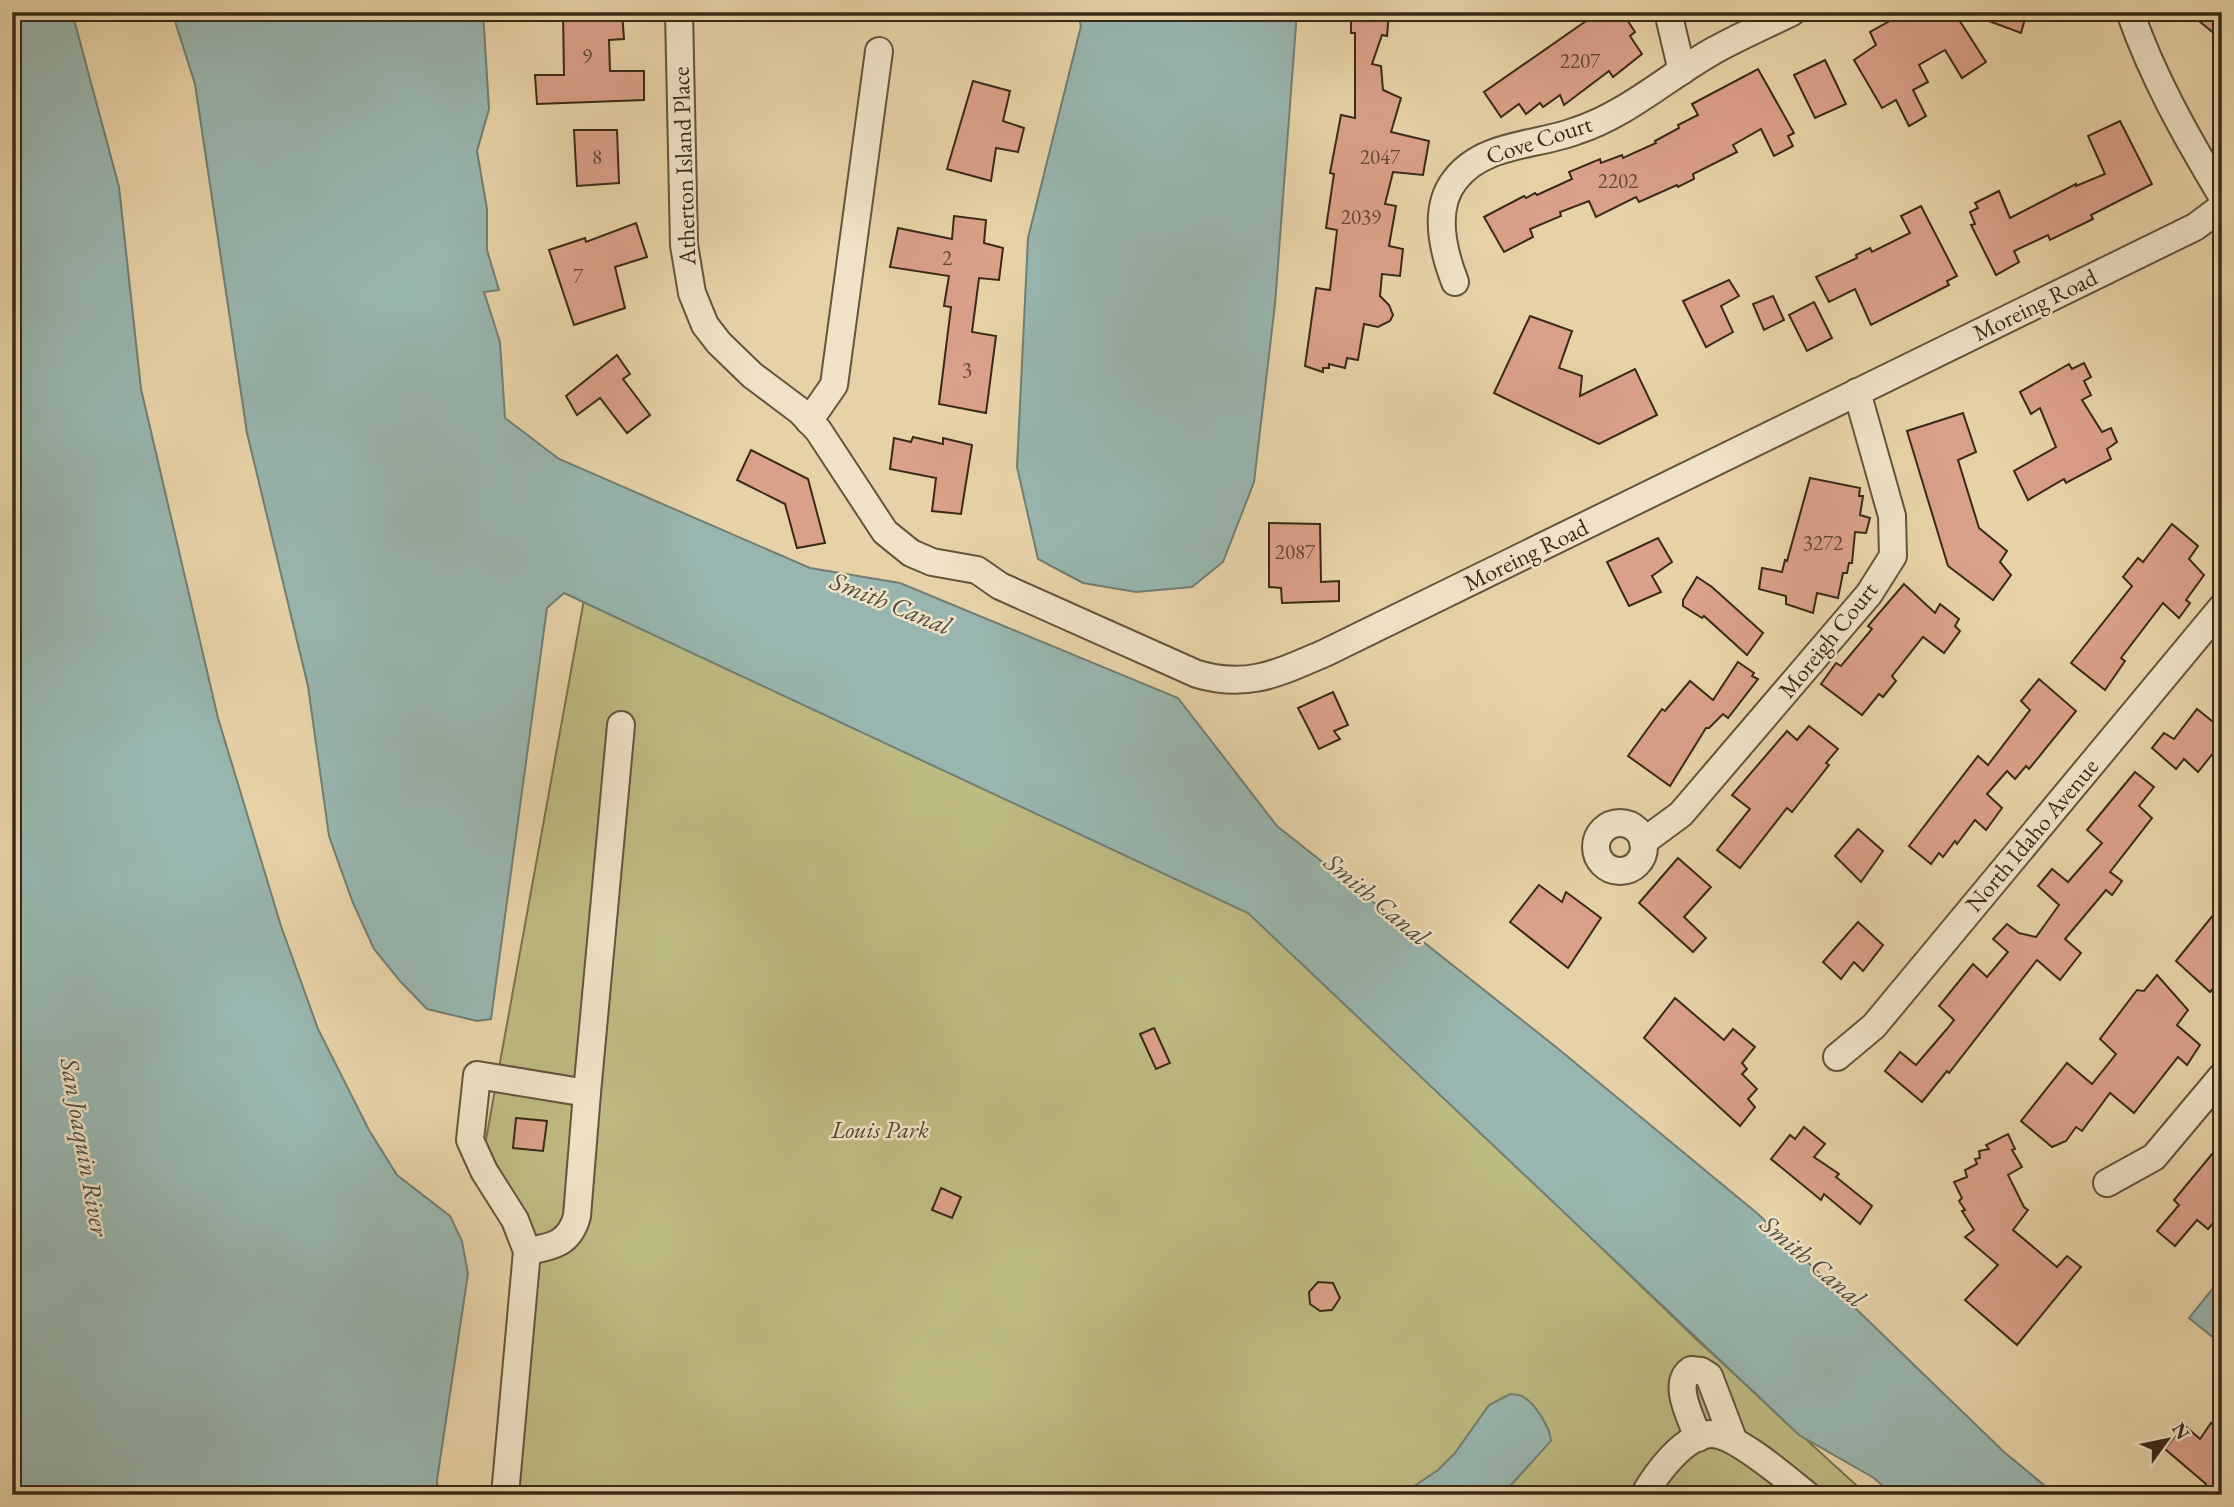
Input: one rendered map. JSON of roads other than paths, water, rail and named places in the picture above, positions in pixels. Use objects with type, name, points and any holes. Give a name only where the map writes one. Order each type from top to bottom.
[{"type":"street","name":"Atherton Island Place","points":[[679,12],[684,245],[692,293],[701,318],[719,343],[752,375],[783,397],[818,430],[843,470]]},
{"type":"street","points":[[1668,12],[1682,71]]},
{"type":"street","name":"Cove Court","points":[[1455,282],[1446,258],[1442,217],[1445,197],[1454,181],[1471,163],[1488,154],[1579,131],[1608,118],[1653,92],[1714,50],[1792,12]]},
{"type":"street","points":[[2130,12],[2160,88],[2222,196]]},
{"type":"street","points":[[809,421],[834,385],[879,51]]},
{"type":"street","name":"Moreing Road","points":[[843,470],[885,533],[911,553],[932,562],[977,570],[1000,586],[1196,674],[1219,681],[1241,682],[1290,668],[1325,653],[2195,227],[2222,207]]},
{"type":"street","name":"Moreigh Court","points":[[1643,842],[1681,814],[1869,594],[1893,556],[1892,516],[1857,392]]},
{"type":"street","name":"North Idaho Avenue","points":[[1837,1057],[1874,1026],[2222,607]]},
{"type":"street","points":[[527,1251],[545,1249],[564,1240],[574,1228],[577,1216],[621,725]]},
{"type":"street","points":[[505,1495],[527,1251],[515,1220],[484,1171],[470,1140],[477,1076],[587,1093]]},
{"type":"street","points":[[2107,1183],[2154,1157],[2222,1076]]},
{"type":"street","points":[[1698,1438],[1681,1387],[1684,1375],[1691,1370],[1701,1371],[1709,1376],[1733,1439]]},
{"type":"street","points":[[1644,1495],[1656,1474],[1689,1441],[1710,1434],[1733,1439],[1807,1495]]},
{"type":"water","name":"San Joaquin River","points":[[12,12],[72,12],[119,187],[141,389],[218,718],[281,926],[318,1029],[369,1130],[397,1175],[450,1216],[462,1241],[468,1274],[437,1480],[438,1495],[12,1495]]},
{"type":"water","name":"Smith Canal","points":[[172,12],[483,12],[489,109],[477,151],[487,209],[487,250],[499,290],[484,292],[500,342],[505,418],[559,459],[810,568],[900,583],[1178,698],[1277,826],[1556,1047],[1758,1214],[2004,1452],[2056,1495],[1893,1495],[1874,1478],[1799,1435],[1248,913],[564,593],[547,608],[491,1019],[477,1021],[427,1009],[374,949],[353,903],[329,836],[308,686],[247,433],[195,84]]},
{"type":"water","points":[[1077,12],[1297,12],[1275,304],[1254,482],[1223,562],[1192,587],[1136,592],[1083,583],[1038,559],[1017,467],[1028,238],[1081,26]]},
{"type":"water","points":[[2222,1277],[2222,1340],[2220,1343],[2189,1318]]},
{"type":"water","points":[[1510,1394],[1522,1396],[1532,1404],[1545,1422],[1551,1441],[1502,1495],[1401,1495],[1438,1470],[1455,1453],[1489,1405]]},
{"type":"park label","name":"Louis Park","points":[[880,1130]]}]
